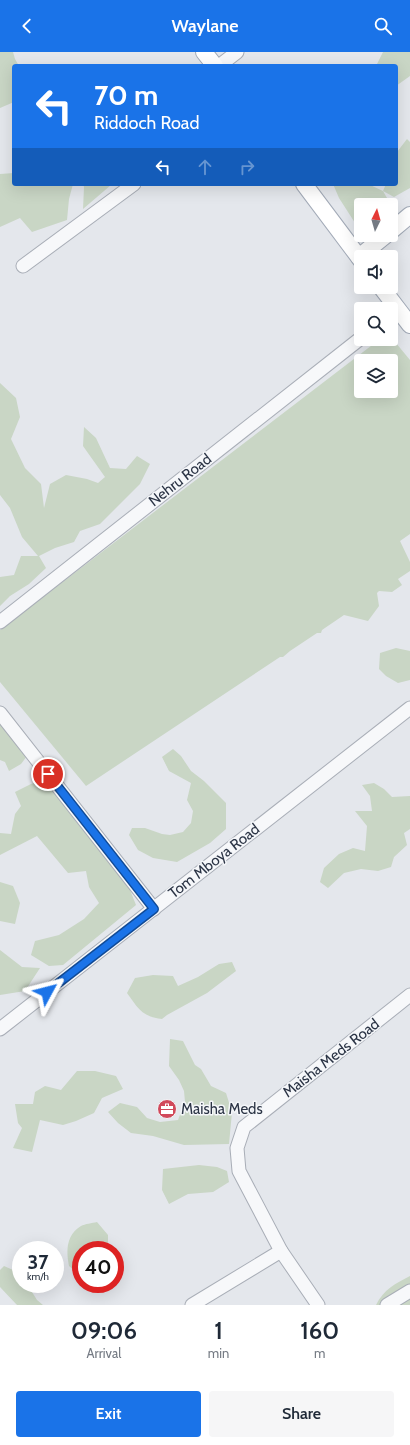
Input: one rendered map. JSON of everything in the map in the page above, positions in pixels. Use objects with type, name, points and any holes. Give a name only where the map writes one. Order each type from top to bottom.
[{"type":"main road","points":[[204,52],[213,64]]},
{"type":"main road","points":[[306,186],[354,250]]},
{"type":"main road","points":[[398,225],[410,215]]},
{"type":"main road","points":[[369,250],[378,242]]},
{"type":"main road","points":[[398,315],[410,325]]},
{"type":"street","points":[[222,64],[237,52]]},
{"type":"street","points":[[23,266],[131,186]]},
{"type":"street","name":"Nehru Road","points":[[0,622],[354,344]]},
{"type":"street","name":"Tom Mboya Road","points":[[0,1029],[410,708]]},
{"type":"street","points":[[0,713],[154,909]]},
{"type":"street","name":"Maisha Meds Road","points":[[318,1305],[281,1251],[239,1171],[237,1148],[244,1127],[410,995]]},
{"type":"street","points":[[192,1305],[281,1251]]},
{"type":"street","points":[[387,1305],[410,1290]]},
{"type":"green space","points":[[0,52],[13,52],[18,64],[12,64],[12,103],[0,108]]},
{"type":"green space","points":[[383,52],[410,52],[410,76],[398,85],[398,64],[377,64]]},
{"type":"green space","points":[[407,139],[410,142],[410,188],[394,197],[383,191],[385,186],[398,186],[398,151]]},
{"type":"green space","points":[[12,173],[12,186],[72,186],[69,199],[67,220],[32,232],[20,218],[0,227],[0,174]]},
{"type":"green space","points":[[84,186],[110,186],[83,209]]},
{"type":"green space","points":[[334,186],[372,186],[383,191],[387,198],[354,198],[354,221],[339,198]]},
{"type":"green space","points":[[398,345],[410,360],[410,534],[400,541],[410,562],[410,571],[398,579],[402,585],[392,592],[379,591],[377,593],[379,606],[368,621],[344,615],[322,630],[321,633],[317,633],[283,657],[280,657],[86,786],[0,682],[0,630],[354,359],[354,398],[398,398],[398,354],[360,354],[371,346]]},
{"type":"green space","points":[[0,383],[16,398],[20,417],[11,439],[25,468],[41,484],[44,508],[50,484],[66,475],[87,479],[98,483],[105,477],[83,446],[84,427],[96,438],[110,468],[126,469],[137,456],[150,464],[140,484],[100,524],[80,531],[74,542],[55,548],[39,556],[46,568],[29,584],[10,596],[0,606],[0,577],[14,575],[21,556],[38,556],[22,537],[10,508],[0,495]]},
{"type":"green space","points":[[396,648],[410,651],[410,680],[398,683],[386,676],[379,669],[380,653]]},
{"type":"green space","points":[[0,721],[27,756],[21,764],[9,771],[5,762],[0,760]]},
{"type":"green space","points":[[173,749],[181,756],[191,771],[204,781],[226,803],[226,829],[210,843],[177,862],[153,858],[138,850],[129,835],[132,828],[145,828],[170,835],[183,832],[191,823],[193,811],[187,800],[191,783],[169,771],[162,757]]},
{"type":"green space","points":[[44,780],[128,885],[136,905],[63,965],[49,966],[31,955],[35,941],[59,935],[84,919],[99,903],[89,887],[86,871],[68,873],[37,836],[0,855],[0,833],[11,834],[15,814],[21,806],[15,792],[31,784]]},
{"type":"green space","points":[[374,783],[384,789],[392,797],[410,796],[410,829],[404,833],[407,845],[394,857],[391,867],[378,871],[361,869],[344,873],[328,888],[320,882],[324,868],[339,854],[353,848],[365,851],[367,826],[355,811],[372,811],[370,796],[362,785]]},
{"type":"green space","points":[[0,882],[13,886],[20,903],[15,924],[0,921]]},
{"type":"green space","points":[[0,950],[22,967],[40,968],[25,991],[0,995]]},
{"type":"green space","points":[[232,962],[236,971],[207,993],[162,1019],[145,1014],[127,993],[135,978],[153,975],[173,976],[178,986],[198,977],[219,964]]},
{"type":"green space","points":[[170,1039],[183,1041],[195,1065],[201,1069],[211,1086],[226,1093],[232,1112],[229,1144],[184,1145],[153,1136],[131,1133],[118,1123],[108,1112],[120,1103],[137,1107],[147,1118],[160,1122],[178,1120],[185,1102],[184,1091],[179,1080],[169,1066]]},
{"type":"green space","points":[[77,1071],[95,1071],[116,1076],[123,1089],[102,1098],[94,1113],[76,1121],[63,1125],[40,1120],[32,1152],[13,1148],[22,1128],[18,1123],[15,1104],[33,1104],[35,1092],[45,1086],[61,1090]]},
{"type":"green space","points":[[199,1165],[217,1167],[227,1171],[229,1182],[213,1192],[188,1194],[169,1204],[162,1190],[163,1169]]},
{"type":"green space","points":[[97,1222],[108,1235],[108,1241],[72,1241],[72,1268],[69,1266],[68,1244],[72,1234],[83,1225]]},
{"type":"green space","points":[[4,1266],[12,1270],[12,1293],[33,1293],[37,1300],[43,1305],[17,1305],[0,1287],[0,1270]]},
{"type":"green space","points":[[410,1276],[410,1305],[376,1305],[386,1291]]},
{"type":"place","name":"Maisha Meds","points":[[167,1109]]},
{"type":"route","points":[[47,992],[154,909],[48,774]]}]
